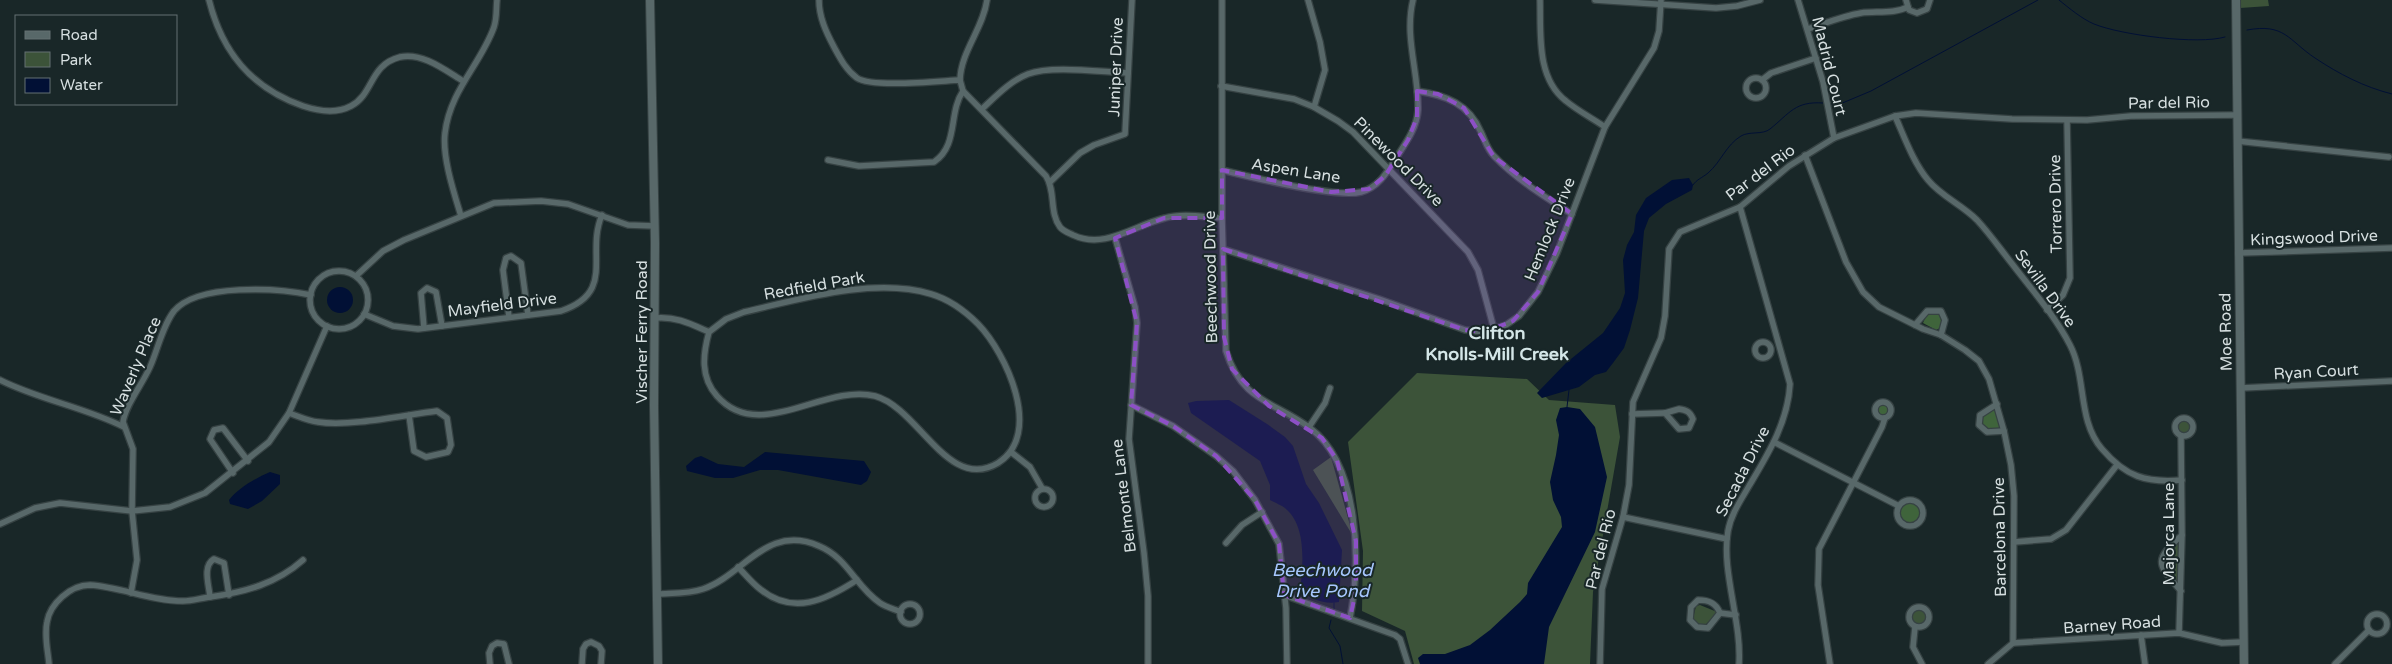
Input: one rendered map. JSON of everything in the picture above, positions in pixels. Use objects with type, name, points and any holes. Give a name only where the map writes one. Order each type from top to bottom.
[{"type":"street","points":[[209,0],[221,36],[237,62],[250,76],[274,94],[309,108],[325,111],[350,107],[361,97],[376,72],[388,62],[402,57],[424,59],[463,81]]},
{"type":"street","points":[[461,216],[453,188],[444,134],[455,98],[494,26],[497,0]]},
{"type":"street","name":"Vischer Ferry Road","points":[[650,0],[655,226],[656,318],[654,406],[658,664]]},
{"type":"street","points":[[819,0],[819,10],[824,29],[848,70],[858,79],[874,82],[960,80]]},
{"type":"street","points":[[987,0],[983,22],[964,58],[960,80],[963,91],[1050,182],[1055,218],[1063,230],[1083,239],[1114,238],[1164,218],[1180,216],[1222,218]]},
{"type":"street","name":"Juniper Drive","points":[[1050,182],[1080,153],[1094,145],[1125,134],[1132,0]]},
{"type":"street","name":"Beechwood Drive","points":[[1222,0],[1222,218],[1224,337],[1226,351],[1232,369],[1250,390],[1269,406],[1309,427],[1326,442],[1337,460],[1351,511],[1357,556],[1356,591],[1350,618]]},
{"type":"street","points":[[1308,0],[1320,42],[1325,70],[1314,107]]},
{"type":"street","name":"Aspen Lane","points":[[1222,170],[1331,192],[1361,192],[1376,185],[1389,169],[1414,128],[1418,109],[1410,39],[1409,15],[1413,0]]},
{"type":"street","points":[[1540,0],[1542,44],[1546,75],[1565,101],[1605,126]]},
{"type":"street","points":[[1595,0],[1661,2],[1721,8],[1760,0]]},
{"type":"street","name":"Madrid Court","points":[[1798,0],[1823,82],[1834,138]]},
{"type":"street","points":[[1906,0],[1908,7],[1914,13],[1922,12],[1929,7],[1930,0]]},
{"type":"street","name":"Moe Road","points":[[2236,0],[2244,664]]},
{"type":"street","name":"Hemlock Drive","points":[[1223,249],[1379,299],[1465,330],[1484,332],[1494,330],[1513,321],[1538,292],[1558,253],[1605,126],[1654,48],[1659,31],[1661,2]]},
{"type":"street","points":[[1808,29],[1862,13],[1901,10],[1908,7]]},
{"type":"street","points":[[1762,80],[1771,73],[1816,58]]},
{"type":"street","points":[[982,109],[1009,85],[1026,74],[1042,70],[1128,73]]},
{"type":"street","name":"Pinewood Drive","points":[[1221,86],[1270,94],[1314,107],[1353,132],[1468,252],[1478,270],[1494,330]]},
{"type":"street","points":[[828,160],[859,166],[934,162],[942,156],[949,145],[958,102],[963,91]]},
{"type":"street","points":[[1417,91],[1438,94],[1464,108],[1475,120],[1494,156],[1544,196],[1572,214]]},
{"type":"street","name":"Par del Rio","points":[[1600,664],[1602,589],[1623,517],[1630,475],[1634,396],[1661,338],[1671,242],[1685,228],[1740,207],[1804,155],[1834,138],[1895,116],[1916,113],[2067,120],[2132,116],[2237,115]]},
{"type":"street","name":"Sevilla Drive","points":[[1895,116],[1920,170],[1928,180],[1978,222],[2054,317],[2074,356],[2092,435],[2116,465],[2133,475],[2151,481],[2182,480]]},
{"type":"street","name":"Torrero Drive","points":[[2047,310],[2063,295],[2070,278],[2067,120]]},
{"type":"street","points":[[2237,141],[2389,156]]},
{"type":"street","name":"Barcelona Drive","points":[[1804,155],[1843,254],[1863,292],[1879,307],[1915,325],[1941,335],[1979,361],[1989,379],[2004,431],[2012,473],[2014,542],[2013,643]]},
{"type":"street","points":[[356,276],[383,251],[494,203],[519,201],[568,204],[628,224],[655,226]]},
{"type":"street","name":"Secada Drive","points":[[1739,664],[1736,615],[1727,539],[1736,509],[1774,442],[1789,394],[1788,372],[1740,207]]},
{"type":"street","name":"Mayfield Drive","points":[[364,314],[393,326],[424,328],[561,311],[574,307],[592,290],[598,265],[595,233],[602,215]]},
{"type":"street","name":"Belmonte Lane","points":[[1114,238],[1135,307],[1137,324],[1129,454],[1144,553],[1148,596],[1148,664]]},
{"type":"street","name":"Kingswood Drive","points":[[2238,254],[2392,248]]},
{"type":"street","points":[[509,318],[504,270],[506,258],[510,256],[519,260],[520,263],[528,315]]},
{"type":"street","points":[[345,271],[356,276],[368,293],[368,304],[364,314],[357,322],[348,327],[337,328],[327,326],[318,320],[312,310],[311,295],[315,284],[328,273],[345,271]]},
{"type":"street","points":[[424,328],[421,293],[428,288],[436,292],[442,326]]},
{"type":"street","name":"Waverly Place","points":[[130,593],[137,560],[132,512],[133,449],[124,427],[124,418],[150,367],[170,317],[180,306],[192,300],[238,290],[283,289],[311,295]]},
{"type":"street","name":"Redfield Park","points":[[709,332],[726,320],[744,312],[858,289],[911,290],[932,294],[959,308],[978,324],[992,342],[1004,364],[1020,408],[1019,432],[1011,452]]},
{"type":"street","points":[[1915,325],[1927,311],[1941,312],[1945,320],[1941,335]]},
{"type":"street","points":[[656,318],[665,317],[682,320],[709,332],[704,362],[708,384],[717,396],[735,410],[758,415],[842,396],[869,396],[886,400],[901,410],[943,455],[958,465],[968,468],[993,466],[1011,452],[1030,467],[1042,488]]},
{"type":"street","points":[[0,524],[35,508],[60,503],[132,512],[170,507],[205,493],[233,473],[269,442],[289,413],[327,326]]},
{"type":"street","points":[[1771,349],[1781,346]]},
{"type":"street","points":[[0,380],[20,390],[97,414],[124,427]]},
{"type":"street","name":"Ryan Court","points":[[2241,388],[2392,381]]},
{"type":"street","points":[[1309,427],[1325,403],[1330,388]]},
{"type":"street","points":[[1997,404],[1980,414],[1979,425],[1987,432],[2004,431]]},
{"type":"street","points":[[1131,405],[1173,426],[1216,456],[1233,471],[1262,512],[1280,544],[1288,630],[1287,664]]},
{"type":"street","points":[[1632,414],[1685,410],[1692,415],[1692,425],[1686,429],[1679,429],[1665,413]]},
{"type":"street","points":[[289,413],[318,422],[340,423],[409,415],[437,412],[447,418],[451,445],[448,452],[426,457],[414,451],[409,415]]},
{"type":"street","points":[[1830,664],[1818,585],[1817,559],[1824,538],[1885,418]]},
{"type":"street","points":[[233,473],[210,439],[214,430],[222,428],[248,461]]},
{"type":"street","name":"Majorca Lane","points":[[2179,633],[2182,535],[2181,436]]},
{"type":"street","points":[[1774,442],[1899,506]]},
{"type":"street","points":[[2014,542],[2051,539],[2066,530],[2116,465]]},
{"type":"street","points":[[1908,500],[1916,501],[1922,507],[1922,518],[1916,524],[1904,524],[1898,515],[1899,506],[1908,500]]},
{"type":"street","points":[[1226,543],[1242,525],[1262,512]]},
{"type":"street","points":[[1623,517],[1727,539]]},
{"type":"street","points":[[2181,591],[2165,574],[2161,565],[2166,551],[2182,535]]},
{"type":"street","points":[[657,594],[702,590],[717,583],[761,549],[776,543],[792,540],[817,545],[841,559],[857,580],[881,604],[901,612]]},
{"type":"street","points":[[210,597],[207,567],[209,562],[214,559],[224,563],[229,595]]},
{"type":"street","points":[[49,664],[47,624],[50,612],[58,600],[72,590],[88,585],[185,601],[252,590],[272,581],[303,560]]},
{"type":"street","points":[[738,567],[760,589],[772,597],[788,602],[818,601],[834,595],[857,580]]},
{"type":"street","points":[[1284,595],[1395,635],[1400,639],[1408,664]]},
{"type":"street","points":[[1698,600],[1707,600],[1715,604],[1720,613],[1708,628],[1697,627],[1690,620],[1691,607],[1698,600]]},
{"type":"street","points":[[1720,613],[1736,615]]},
{"type":"street","points":[[1915,627],[1913,647],[1922,664]]},
{"type":"street","points":[[2335,664],[2369,630]]},
{"type":"street","name":"Barney Road","points":[[2013,643],[2179,633],[2222,643],[2244,642]]},
{"type":"street","points":[[2141,635],[2145,664]]},
{"type":"street","points":[[582,664],[583,649],[586,644],[591,642],[600,646],[602,651],[600,664]]},
{"type":"street","points":[[490,664],[489,652],[492,646],[497,643],[504,644],[509,664]]},
{"type":"street","points":[[1988,664],[2013,643]]},
{"type":"highlighted area","points":[[1417,91],[1438,94],[1464,108],[1494,157],[1572,214],[1538,292],[1513,321],[1484,332],[1465,330],[1223,249],[1224,337],[1232,369],[1269,406],[1322,438],[1337,460],[1356,541],[1356,591],[1350,618],[1284,595],[1279,544],[1255,500],[1216,456],[1173,426],[1131,405],[1137,323],[1115,238],[1164,218],[1222,218],[1222,170],[1331,192],[1369,189],[1385,176],[1408,140],[1417,117]]},
{"type":"green space","points":[[2239,0],[2268,0],[2269,6],[2240,8]]},
{"type":"green space","points":[[1932,312],[1940,314],[1942,327],[1936,330],[1923,323],[1927,314]]},
{"type":"green space","points":[[1417,373],[1527,379],[1549,400],[1615,405],[1620,437],[1593,592],[1590,664],[1414,664],[1405,631],[1362,611],[1363,551],[1348,442]]},
{"type":"green space","points":[[1882,403],[1886,403],[1890,409],[1886,415],[1882,415],[1878,411],[1878,407]]},
{"type":"green space","points":[[1997,404],[2004,431],[1983,430],[1980,415]]},
{"type":"green space","points":[[2182,421],[2186,421],[2190,427],[2186,433],[2182,433],[2178,429],[2178,425]]},
{"type":"green space","points":[[1331,457],[1353,536],[1313,470]]},
{"type":"green space","points":[[1910,501],[1918,504],[1921,512],[1918,520],[1910,523],[1902,520],[1899,512],[1902,504]]},
{"type":"green space","points":[[2178,544],[2179,580],[2175,581],[2168,571],[2165,561],[2168,552]]},
{"type":"green space","points":[[1700,605],[1717,612],[1705,625],[1698,624],[1693,619],[1696,606]]},
{"type":"green space","points":[[1918,609],[1926,617],[1918,625],[1910,617]]},
{"type":"water","points":[[1689,178],[1693,185],[1692,190],[1666,204],[1649,218],[1644,231],[1638,298],[1624,348],[1606,372],[1595,375],[1579,387],[1542,398],[1537,393],[1566,363],[1603,333],[1620,308],[1625,293],[1623,260],[1627,245],[1634,232],[1636,215],[1646,198],[1672,180]]},
{"type":"water","points":[[340,287],[349,291],[353,300],[349,309],[340,313],[331,309],[327,300],[331,291]]},
{"type":"water","name":"Beechwood Drive Pond","points":[[1229,400],[1267,424],[1285,437],[1293,446],[1306,484],[1319,503],[1342,550],[1339,602],[1328,603],[1318,601],[1300,591],[1302,547],[1297,526],[1293,517],[1286,509],[1270,500],[1270,485],[1260,461],[1191,413],[1188,403]]},
{"type":"water","points":[[1560,408],[1580,409],[1595,427],[1607,477],[1595,532],[1549,627],[1544,664],[1420,664],[1418,658],[1423,654],[1445,654],[1470,645],[1490,630],[1527,594],[1528,583],[1562,527],[1561,517],[1553,500],[1550,482],[1559,435],[1556,420]]},
{"type":"water","points":[[765,452],[864,461],[871,472],[867,481],[861,485],[778,470],[760,470],[733,478],[715,478],[687,471],[686,466],[695,458],[701,456],[718,464],[744,467]]},
{"type":"water","points":[[270,472],[280,475],[280,484],[262,501],[248,509],[230,504],[229,500],[242,487]]},
{"type":"waterway","points":[[1831,104],[1840,104],[1871,91],[2038,0]]},
{"type":"waterway","points":[[2059,0],[2089,22],[2122,32],[2160,38],[2197,40],[2225,37]]},
{"type":"waterway","points":[[2247,30],[2260,28],[2278,31],[2315,58],[2343,75],[2372,88],[2392,94]]},
{"type":"waterway","points":[[1693,185],[1713,169],[1731,144],[1741,136],[1767,131],[1799,106],[1823,103]]},
{"type":"waterway","points":[[1567,407],[1569,390]]},
{"type":"waterway","points":[[1334,603],[1334,609]]},
{"type":"waterway","points":[[1331,620],[1329,628],[1340,646],[1343,664]]},
{"type":"district","name":"Clifton Knolls-Mill Creek","points":[[1497,343]]}]
